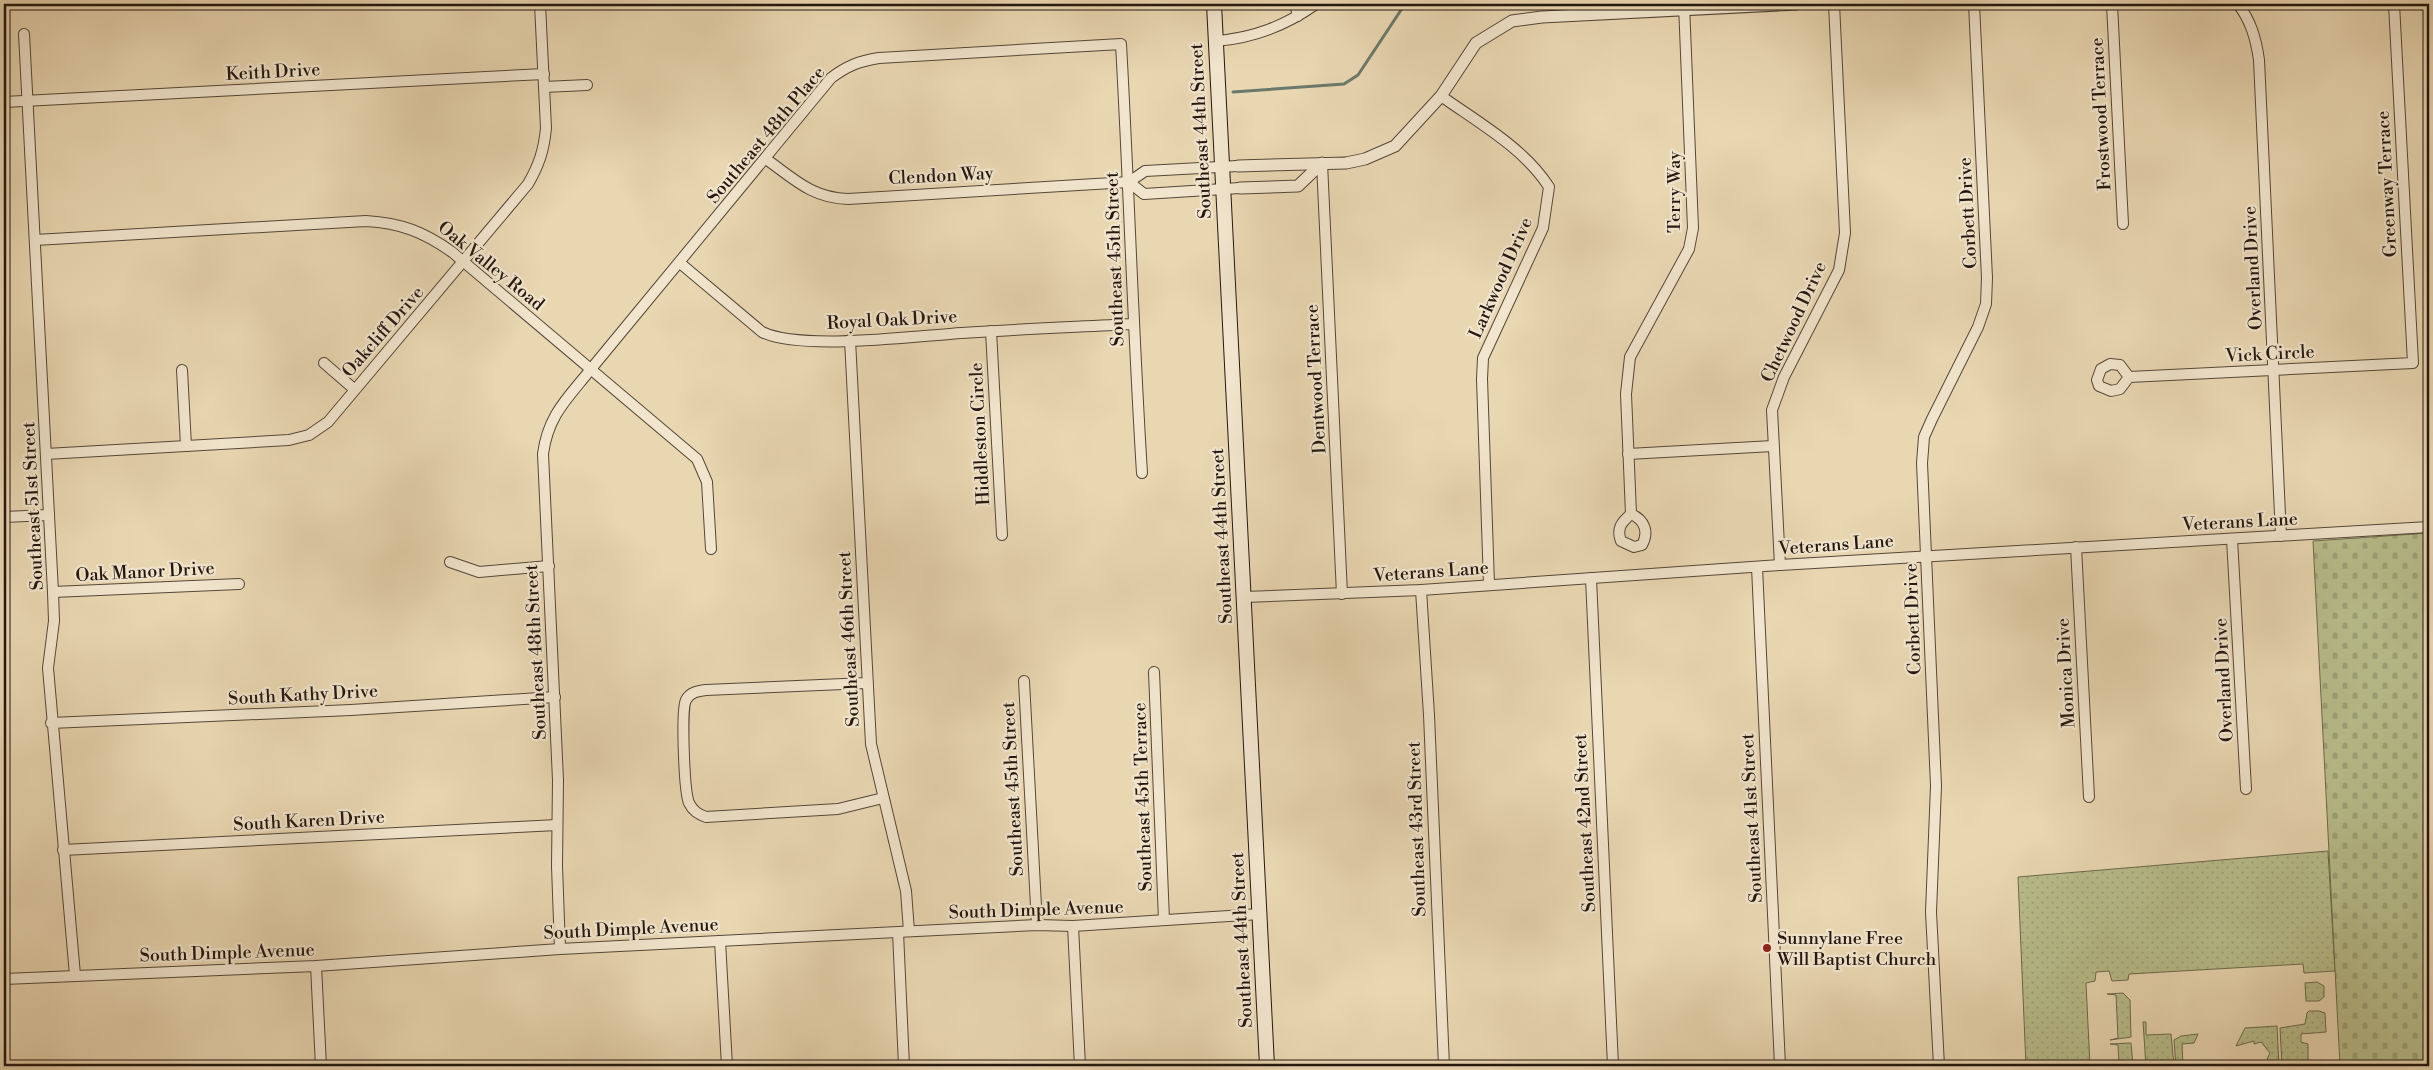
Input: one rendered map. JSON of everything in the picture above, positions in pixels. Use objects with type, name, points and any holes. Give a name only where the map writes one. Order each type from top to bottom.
[{"type":"main road","name":"Southeast 44th Street","points":[[1214,4],[1267,1066]]},
{"type":"street","name":"Oakcliff Drive","points":[[46,454],[299,439],[309,436],[328,422],[528,184],[539,164],[546,128],[540,4]]},
{"type":"street","points":[[1295,4],[1298,16]]},
{"type":"street","points":[[1216,41],[1268,32],[1316,4]]},
{"type":"street","name":"Clendon Way","points":[[766,159],[810,191],[831,199],[1129,182],[1145,171],[1346,162],[1365,159],[1395,146],[1441,96],[1476,43],[1512,21],[1684,6],[1797,4]]},
{"type":"street","name":"Chetwood Drive","points":[[1780,565],[1772,410],[1784,376],[1839,270],[1844,250],[1845,232],[1834,4]]},
{"type":"street","name":"Corbett Drive","points":[[1940,1066],[1931,912],[1936,786],[1922,463],[1924,437],[1978,327],[1988,278],[1974,4]]},
{"type":"street","name":"Frostwood Terrace","points":[[2112,4],[2123,224]]},
{"type":"street","name":"Overland Drive","points":[[2238,4],[2246,15],[2256,38],[2258,60],[2275,370],[2281,536]]},
{"type":"street","name":"Greenway Terrace","points":[[2394,4],[2413,363]]},
{"type":"street","name":"Terry Way","points":[[1631,514],[1626,394],[1630,358],[1689,249],[1693,228],[1684,6]]},
{"type":"street","name":"Southeast 51st Street","points":[[24,34],[54,592],[54,621],[48,668],[51,723],[75,975]]},
{"type":"street","name":"Southeast 48th Place","points":[[591,369],[831,78],[860,60],[1121,44]]},
{"type":"street","name":"Southeast 45th Street","points":[[1121,44],[1129,182],[1133,324],[1142,473]]},
{"type":"street","name":"Keith Drive","points":[[4,102],[544,74]]},
{"type":"street","points":[[544,87],[587,85]]},
{"type":"street","name":"Larkwood Drive","points":[[1441,96],[1518,152],[1540,173],[1550,187],[1543,228],[1483,358],[1482,388],[1489,584]]},
{"type":"street","points":[[1129,182],[1144,194],[1298,186],[1322,163]]},
{"type":"street","name":"Dentwood Terrace","points":[[1322,163],[1342,594]]},
{"type":"street","points":[[1273,164],[1274,186]]},
{"type":"street","name":"Oak Valley Road","points":[[35,240],[379,222],[403,225],[421,232],[432,238],[463,262],[698,459],[707,482],[711,549]]},
{"type":"street","name":"Royal Oak Drive","points":[[680,263],[762,332],[774,338],[850,340],[1133,324]]},
{"type":"street","name":"Hiddleston Circle","points":[[991,331],[1002,535]]},
{"type":"street","name":"Southeast 46th Street","points":[[850,340],[871,744],[906,891],[903,932],[904,1066]]},
{"type":"street","points":[[324,363],[354,389]]},
{"type":"street","name":"Vick Circle","points":[[2129,376],[2413,363]]},
{"type":"street","name":"Southeast 48th Street","points":[[560,949],[555,697],[542,454],[544,442],[555,414],[591,369]]},
{"type":"street","points":[[182,370],[186,446]]},
{"type":"street","points":[[1628,454],[1773,446]]},
{"type":"street","points":[[4,517],[49,514]]},
{"type":"street","name":"Veterans Lane","points":[[1244,597],[1421,590],[1780,565],[2429,527]]},
{"type":"street","name":"Overland Drive","points":[[2232,539],[2246,789]]},
{"type":"street","name":"Monica Drive","points":[[2076,547],[2089,797]]},
{"type":"street","points":[[450,562],[479,572],[548,566]]},
{"type":"street","name":"Southeast 41st Street","points":[[1757,567],[1780,1066]]},
{"type":"street","name":"Southeast 42nd Street","points":[[1591,578],[1613,1066]]},
{"type":"street","name":"Oak Manor Drive","points":[[54,592],[239,584]]},
{"type":"street","name":"Southeast 43rd Street","points":[[1421,590],[1429,715],[1444,1066]]},
{"type":"street","name":"Southeast 45th Terrace","points":[[1154,672],[1164,920]]},
{"type":"street","name":"Southeast 45th Street","points":[[1024,681],[1037,926]]},
{"type":"street","points":[[867,683],[706,690],[692,694],[687,698],[683,712],[687,795],[694,810],[706,817],[838,809],[883,798]]},
{"type":"street","name":"South Kathy Drive","points":[[51,723],[351,710],[555,697]]},
{"type":"street","name":"South Karen Drive","points":[[63,850],[557,824]]},
{"type":"street","name":"South Dimple Avenue","points":[[4,979],[316,966],[560,949],[903,932],[1073,926],[1260,914]]},
{"type":"street","points":[[1073,926],[1080,1066]]},
{"type":"street","points":[[720,941],[727,1066]]},
{"type":"street","points":[[316,966],[322,1066]]},
{"type":"green space","points":[[2429,533],[2429,1066],[2340,1066],[2313,541]]},
{"type":"green space","points":[[2328,851],[2335,971],[2304,973],[2303,964],[2129,974],[2128,980],[2112,981],[2109,971],[2096,972],[2095,981],[2086,983],[2090,1066],[2026,1066],[2018,877]]},
{"type":"green space","points":[[2317,982],[2324,986],[2324,997],[2319,1001],[2306,1001],[2305,983]]},
{"type":"green space","points":[[2123,993],[2130,1000],[2131,1037],[2110,1040],[2118,1038],[2116,995],[2107,994]]},
{"type":"green space","points":[[2309,1011],[2325,1013],[2326,1032],[2301,1034],[2301,1042],[2308,1044],[2308,1065],[2282,1066],[2280,1028],[2305,1024]]},
{"type":"green space","points":[[2143,1022],[2146,1022],[2146,1035],[2171,1034],[2174,1066],[2146,1066]]},
{"type":"green space","points":[[2277,1026],[2279,1066],[2273,1066],[2267,1059],[2270,1053],[2261,1042],[2254,1044],[2254,1041],[2236,1046],[2245,1028]]},
{"type":"green space","points":[[2198,1034],[2194,1043],[2182,1044],[2183,1066],[2176,1066],[2174,1040],[2181,1036]]},
{"type":"green space","points":[[2131,1043],[2133,1066],[2119,1066],[2118,1045],[2110,1044]]},
{"type":"waterway","points":[[1233,92],[1344,84],[1358,75],[1405,4]]},
{"type":"place","name":"Sunnylane Free Will Baptist Church","points":[[1767,948]]}]
